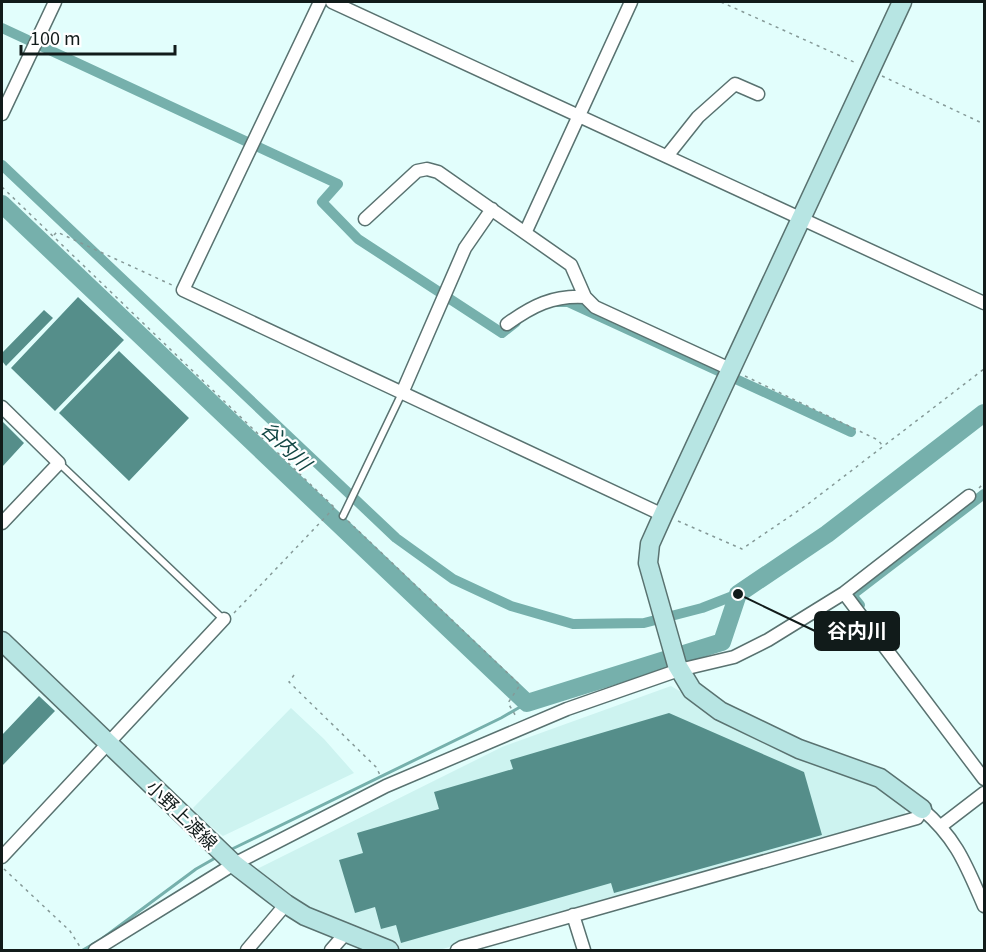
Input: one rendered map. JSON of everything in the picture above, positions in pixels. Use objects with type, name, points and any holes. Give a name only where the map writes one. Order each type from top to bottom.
[{"type":"street","points":[[2,114],[55,2]]},
{"type":"street","points":[[320,2],[183,290],[663,515]]},
{"type":"street","points":[[332,2],[984,303]]},
{"type":"street","points":[[526,231],[631,2]]},
{"type":"street","points":[[902,2],[663,515],[650,544],[648,563],[677,661],[692,690],[720,711],[799,749],[880,778],[922,809],[941,826],[957,847],[984,906]]},
{"type":"street","points":[[667,156],[698,117],[735,84],[758,94]]},
{"type":"street","points":[[365,219],[417,171],[427,169],[438,172],[526,231],[571,265],[585,297],[595,307],[730,369]]},
{"type":"street","points":[[402,393],[465,248],[492,209]]},
{"type":"street","points":[[507,324],[547,300],[560,296],[585,297]]},
{"type":"street","points":[[2,407],[59,463],[2,523]]},
{"type":"street","points":[[95,951],[234,864],[386,786],[677,661],[734,657],[768,640],[844,593],[969,496]]},
{"type":"street","points":[[844,593],[984,779]]},
{"type":"street","points":[[2,856],[225,620]]},
{"type":"street","name":"小野上渡線","points":[[2,641],[110,744],[194,818],[234,864],[286,904],[345,934],[389,951]]},
{"type":"street","points":[[941,826],[984,793]]},
{"type":"street","points":[[457,951],[462,947],[917,818],[922,809]]},
{"type":"street","points":[[247,951],[286,904]]},
{"type":"street","points":[[573,915],[584,951]]},
{"type":"street","points":[[331,951],[345,934]]},
{"type":"lane","points":[[343,516],[402,393]]},
{"type":"lane","points":[[59,463],[225,620]]},
{"type":"path","points":[[721,2],[984,124]]},
{"type":"path","points":[[2,187],[333,508],[520,685],[508,703],[519,721]]},
{"type":"path","points":[[53,236],[57,232],[183,290]]},
{"type":"path","points":[[730,369],[878,440],[883,445]]},
{"type":"path","points":[[663,515],[742,549],[808,504],[984,369]]},
{"type":"path","points":[[225,620],[333,508]]},
{"type":"path","points":[[294,675],[289,682],[379,772]]},
{"type":"path","points":[[2,867],[76,940],[82,951]]},
{"type":"shaded area","points":[[671,686],[754,735],[873,781],[907,805],[904,816],[439,950],[401,950],[349,931],[287,899],[257,869],[502,747]]},
{"type":"shaded area","points":[[291,708],[324,739],[354,773],[223,836],[197,815],[193,808]]},
{"type":"building","points":[[78,297],[124,340],[55,411],[11,368]]},
{"type":"building","points":[[44,310],[53,318],[6,366],[2,361],[2,353]]},
{"type":"building","points":[[119,351],[189,418],[129,481],[59,413]]},
{"type":"building","points":[[2,421],[24,443],[2,467]]},
{"type":"building","points":[[39,696],[55,711],[2,766],[2,735]]},
{"type":"building","points":[[669,713],[804,772],[822,835],[614,893],[611,883],[401,943],[396,925],[381,929],[375,907],[355,913],[339,860],[363,853],[357,833],[439,809],[434,792],[513,769],[510,760]]},
{"type":"waterway","points":[[2,28],[338,184],[322,202],[358,239],[502,333],[516,322]]},
{"type":"waterway","points":[[2,165],[396,538],[453,579],[511,606],[573,624],[644,623],[702,608],[738,594]]},
{"type":"waterway","name":"谷内川","points":[[2,204],[527,703],[722,642],[738,594],[827,534],[984,413]]},
{"type":"waterway","points":[[557,302],[568,302],[851,432]]},
{"type":"waterway","points":[[860,605],[852,595],[984,494]]},
{"type":"waterway","points":[[228,851],[501,718],[527,703]]},
{"type":"waterway","points":[[103,938],[196,869],[217,857]]},
{"type":"waterway","points":[[83,950],[95,943]]},
{"type":"place","name":"谷内川","points":[[738,594]]}]
